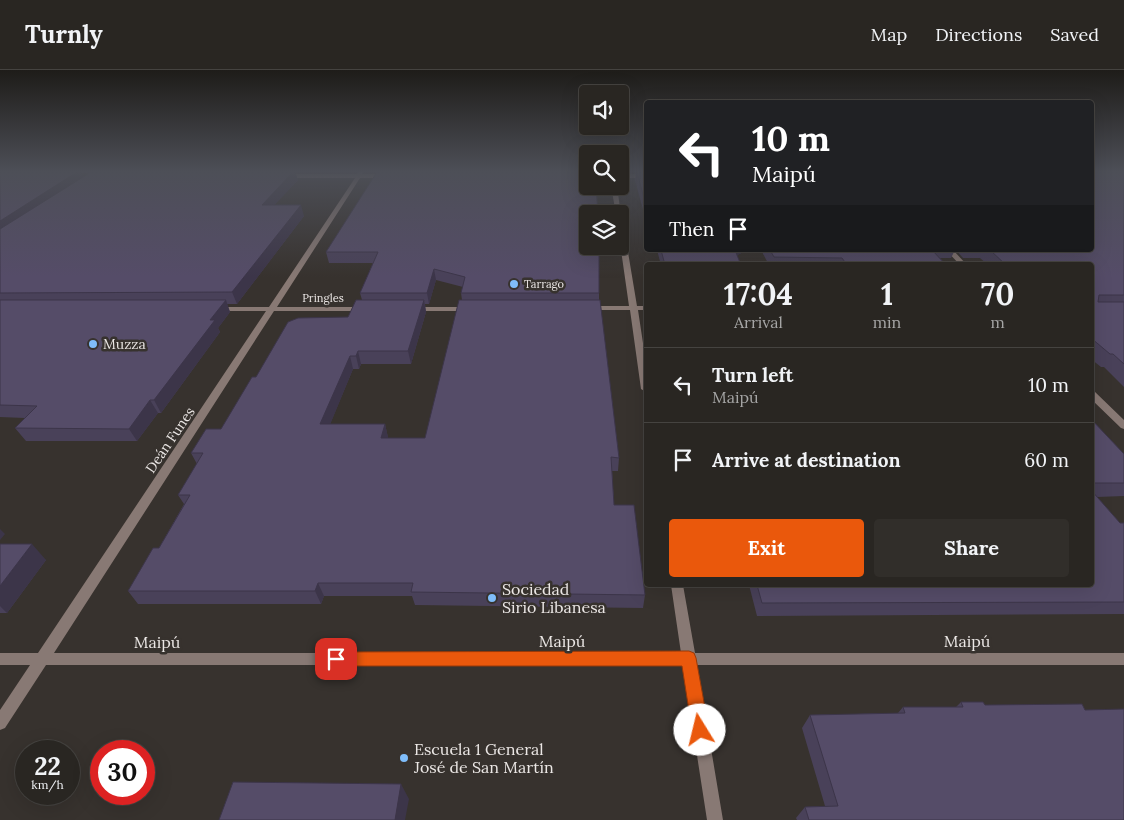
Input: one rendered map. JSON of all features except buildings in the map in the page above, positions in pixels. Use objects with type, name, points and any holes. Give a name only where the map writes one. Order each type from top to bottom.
[{"type":"street","name":"Deán Funes","points":[[0,723],[273,309],[338,207]]},
{"type":"street","points":[[951,252],[961,262]]},
{"type":"street","points":[[625,255],[644,376]]},
{"type":"street","points":[[575,308],[644,308]]},
{"type":"street","name":"Pringles","points":[[205,309],[370,309]]},
{"type":"street","points":[[400,309],[478,309]]},
{"type":"street","points":[[1094,396],[1124,426]]},
{"type":"street","points":[[677,587],[715,820]]},
{"type":"street","name":"Maipú","points":[[0,659],[1124,659]]},
{"type":"place","name":"Tarrago","points":[[514,284]]},
{"type":"place","name":"Muzza","points":[[93,344]]},
{"type":"place","name":"Sociedad Sirio Libanesa","points":[[492,598]]},
{"type":"place","name":"Escuela 1 General José de San Martín","points":[[404,758]]},
{"type":"route","points":[[336,659],[689,658],[700,730]]}]
